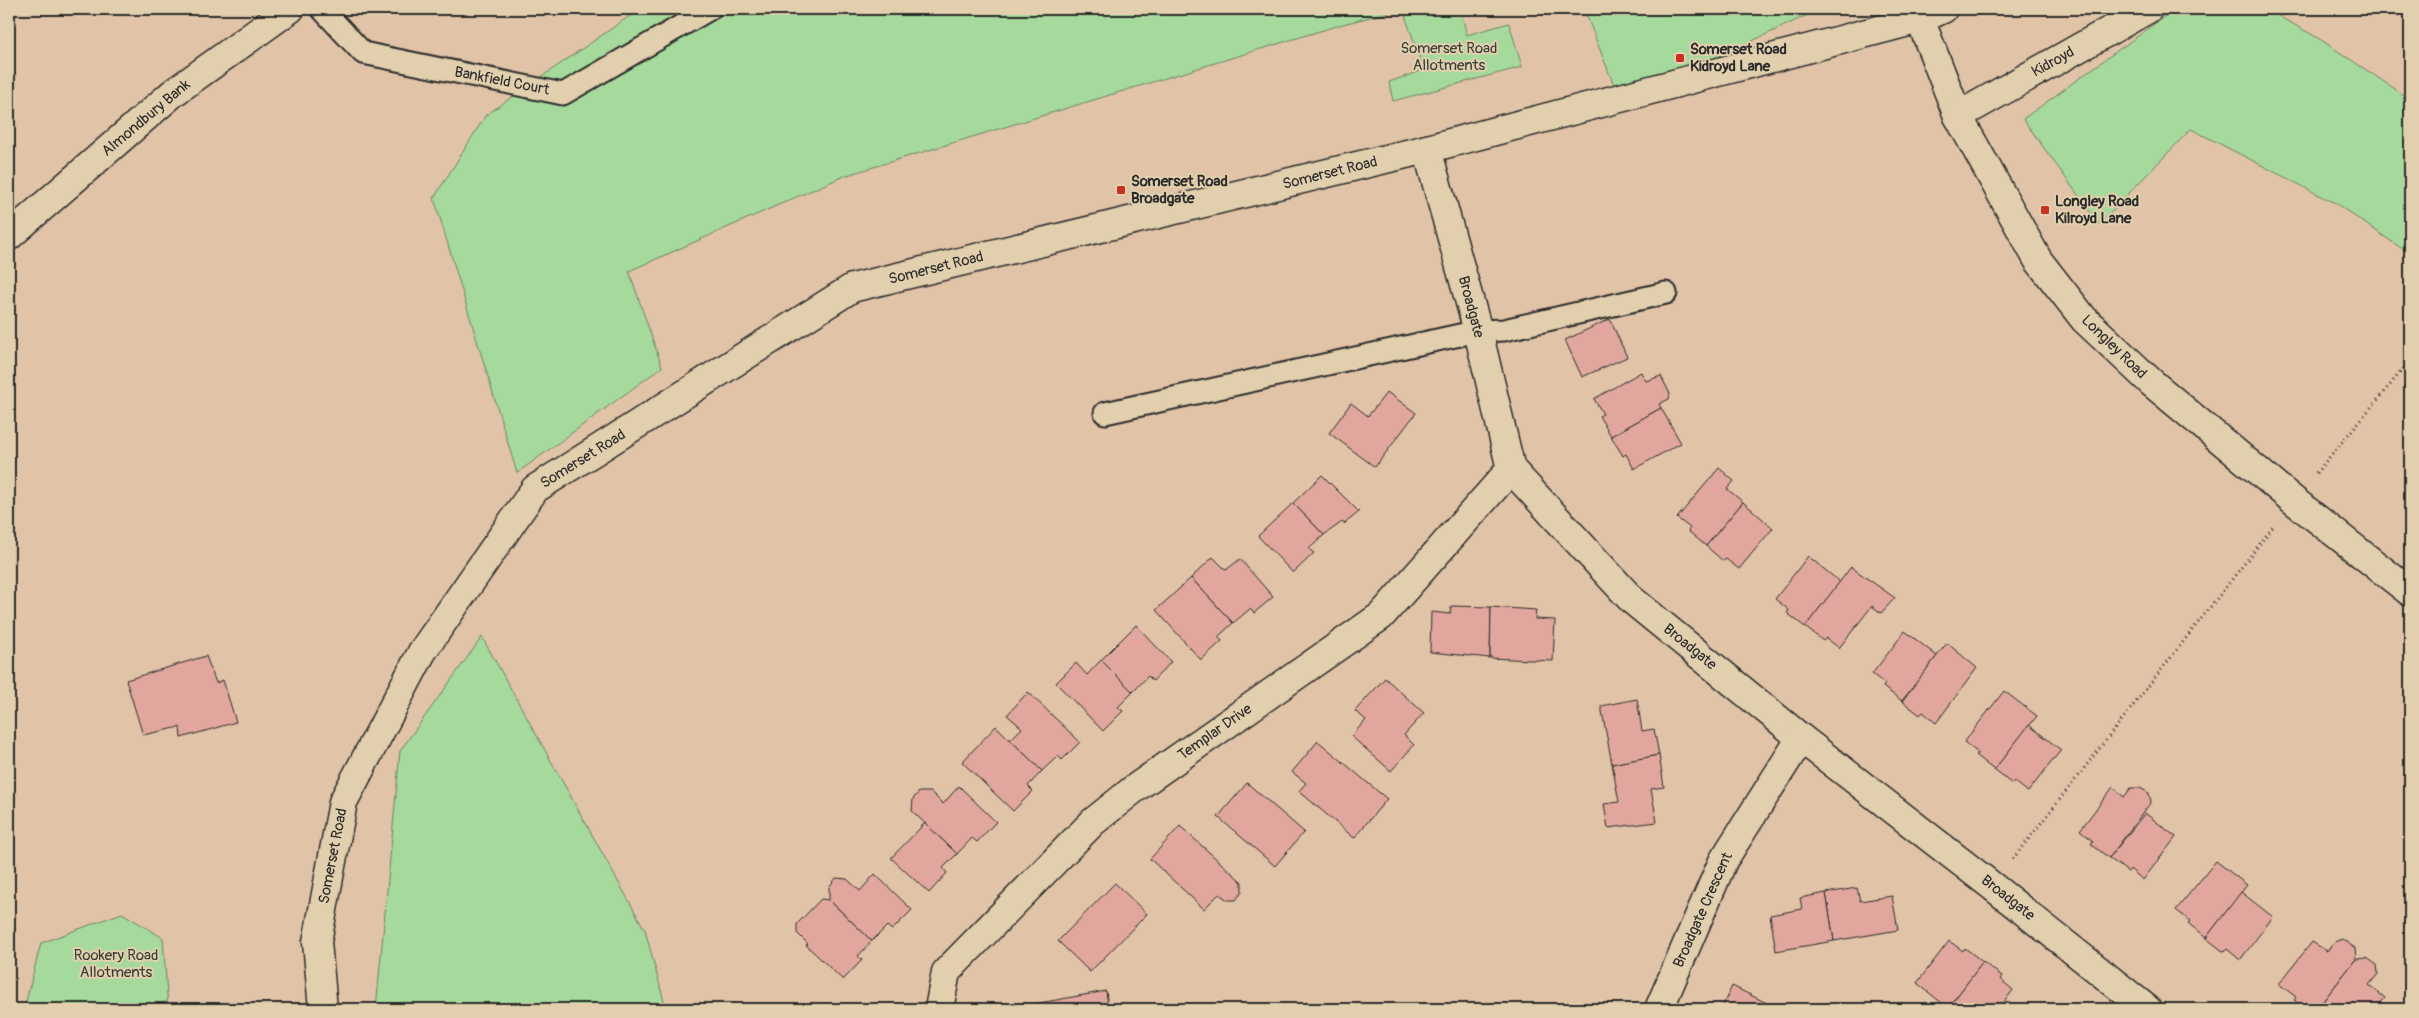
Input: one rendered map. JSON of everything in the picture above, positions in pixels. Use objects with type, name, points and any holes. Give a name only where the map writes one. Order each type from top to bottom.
[{"type":"street","name":"Almondbury Bank","points":[[9,236],[173,92],[290,9]]},
{"type":"street","name":"Kidroyd","points":[[1958,116],[2148,9]]},
{"type":"street","name":"Longley Road","points":[[1927,12],[1958,116],[2038,260],[2084,319],[2152,383],[2293,500],[2410,592]]},
{"type":"street","name":"Somerset Road","points":[[323,1009],[316,942],[343,802],[422,652],[535,490],[852,288],[1427,149],[1927,12]]},
{"type":"street","name":"Broadgate","points":[[1427,149],[1478,331],[1511,469],[1632,600],[1801,738],[2147,1009]]},
{"type":"street","name":"Templar Drive","points":[[939,1009],[946,972],[1093,822],[1134,789],[1381,616],[1511,469]]},
{"type":"street","name":"Broadgate Crescent","points":[[1659,1009],[1723,860],[1801,738]]},
{"type":"lane","name":"Bankfield Court","points":[[322,9],[364,53],[563,94],[710,9]]},
{"type":"lane","points":[[1105,413],[1478,331],[1504,330],[1666,293]]},
{"type":"path","points":[[1992,886],[2293,500],[2410,361]]},
{"type":"green space","points":[[640,9],[1402,9],[1343,24],[844,176],[629,271],[662,367],[517,473],[434,198],[486,115]]},
{"type":"green space","name":"Somerset Road Allotments","points":[[1421,9],[1460,9],[1467,35],[1509,23],[1522,67],[1393,101],[1389,82],[1424,70],[1404,13]]},
{"type":"green space","points":[[1584,9],[1820,9],[1621,103]]},
{"type":"green space","points":[[2175,9],[2266,9],[2318,38],[2410,99],[2410,254],[2335,203],[2191,129],[2099,224],[2023,119]]},
{"type":"green space","points":[[482,637],[645,930],[666,1009],[376,1009],[400,751]]},
{"type":"green space","name":"Rookery Road Allotments","points":[[122,913],[163,938],[168,1009],[24,1009],[41,943]]},
{"type":"building","points":[[1610,319],[1627,357],[1582,377],[1565,340]]},
{"type":"building","points":[[1641,372],[1646,381],[1661,376],[1670,394],[1669,399],[1659,404],[1661,408],[1611,436],[1599,416],[1603,414],[1594,399]]},
{"type":"building","points":[[1387,392],[1416,413],[1375,467],[1329,433],[1351,403],[1368,416]]},
{"type":"building","points":[[1661,408],[1681,443],[1634,469],[1626,454],[1623,456],[1611,436]]},
{"type":"building","points":[[1719,468],[1734,481],[1727,489],[1743,502],[1706,546],[1688,531],[1690,528],[1677,518]]},
{"type":"building","points":[[1322,475],[1359,512],[1344,524],[1342,522],[1324,535],[1293,503]]},
{"type":"building","points":[[1743,502],[1773,528],[1739,569],[1726,559],[1723,561],[1706,546]]},
{"type":"building","points":[[1293,503],[1324,535],[1309,549],[1314,553],[1293,573],[1258,536]]},
{"type":"building","points":[[1808,556],[1840,582],[1805,627],[1787,613],[1789,610],[1775,599]]},
{"type":"building","points":[[1213,557],[1226,570],[1240,559],[1273,597],[1254,613],[1250,609],[1233,623],[1191,578]]},
{"type":"building","points":[[1851,567],[1895,598],[1881,613],[1872,606],[1839,648],[1826,638],[1823,641],[1805,627]]},
{"type":"building","points":[[1191,578],[1233,623],[1218,637],[1222,641],[1201,660],[1156,610]]},
{"type":"building","points":[[1451,606],[1491,607],[1490,658],[1430,652],[1431,612],[1450,614]]},
{"type":"building","points":[[1491,607],[1536,610],[1535,619],[1555,620],[1553,661],[1490,658]]},
{"type":"building","points":[[1136,625],[1171,662],[1153,681],[1148,676],[1133,692],[1101,660]]},
{"type":"building","points":[[1905,631],[1937,656],[1902,701],[1883,687],[1885,684],[1872,674]]},
{"type":"building","points":[[1947,643],[1977,668],[1936,723],[1923,712],[1920,715],[1902,701]]},
{"type":"building","points":[[206,656],[216,683],[223,680],[236,722],[181,738],[180,727],[143,735],[126,680]]},
{"type":"building","points":[[1101,660],[1133,692],[1118,707],[1123,711],[1103,731],[1056,683],[1076,663],[1087,675]]},
{"type":"building","points":[[1385,678],[1424,713],[1404,735],[1414,745],[1391,771],[1351,736],[1366,720],[1355,711]]},
{"type":"building","points":[[2004,691],[2037,716],[1994,770],[1975,755],[1978,753],[1964,742]]},
{"type":"building","points":[[1028,692],[1080,742],[1062,760],[1058,756],[1042,771],[1010,740],[1022,728],[1007,715]]},
{"type":"building","points":[[1637,699],[1642,731],[1654,729],[1659,755],[1612,764],[1601,706]]},
{"type":"building","points":[[2029,725],[2061,750],[2028,792],[2014,781],[2012,784],[1994,770]]},
{"type":"building","points":[[996,726],[1042,771],[1028,786],[1033,791],[1013,811],[962,762]]},
{"type":"building","points":[[1318,741],[1387,799],[1354,838],[1299,791],[1306,783],[1292,772]]},
{"type":"building","points":[[1659,755],[1664,787],[1651,789],[1657,822],[1608,828],[1604,804],[1619,802],[1612,764]]},
{"type":"building","points":[[1247,783],[1304,832],[1275,866],[1218,817]]},
{"type":"building","points":[[959,786],[996,822],[977,842],[972,838],[957,854],[912,811],[913,799],[919,792],[931,792],[943,804]]},
{"type":"building","points":[[2113,787],[2124,797],[2131,788],[2140,788],[2149,793],[2151,802],[2109,858],[2091,844],[2093,841],[2080,830]]},
{"type":"building","points":[[2145,813],[2176,837],[2143,880],[2130,869],[2128,872],[2109,858]]},
{"type":"building","points":[[925,823],[957,854],[943,868],[947,873],[929,893],[891,858]]},
{"type":"building","points":[[1180,826],[1242,882],[1242,892],[1236,900],[1228,900],[1219,894],[1204,909],[1150,859]]},
{"type":"building","points":[[2216,861],[2247,885],[2206,938],[2188,923],[2190,921],[2176,910]]},
{"type":"building","points":[[875,874],[912,910],[892,930],[887,926],[872,941],[829,900],[829,887],[836,878],[847,879],[860,891]]},
{"type":"building","points":[[1115,883],[1147,914],[1090,972],[1058,941]]},
{"type":"building","points":[[1857,888],[1860,901],[1892,896],[1898,930],[1834,941],[1826,893]]},
{"type":"building","points":[[2241,892],[2273,917],[2240,960],[2227,949],[2224,952],[2206,938]]},
{"type":"building","points":[[1826,893],[1834,941],[1776,951],[1770,915],[1802,909],[1800,898]]},
{"type":"building","points":[[821,899],[829,900],[872,941],[858,956],[862,960],[843,980],[806,945],[808,944],[797,933],[797,924]]},
{"type":"building","points":[[2342,939],[2355,948],[2356,959],[2317,1009],[2306,1009],[2294,1000],[2296,997],[2279,984],[2312,942],[2327,951],[2334,942]]},
{"type":"building","points":[[1949,941],[1963,951],[1965,948],[1983,962],[1948,1008],[1917,983]]},
{"type":"building","points":[[2367,958],[2377,965],[2378,974],[2369,985],[2385,998],[2375,1009],[2317,1009],[2356,959]]},
{"type":"building","points":[[1983,962],[2002,976],[2000,979],[2013,990],[1999,1009],[1948,1008]]},
{"type":"building","points":[[1732,986],[1777,1008],[1721,1009]]},
{"type":"building","points":[[1106,991],[1108,1006],[1124,1004],[1125,1009],[1035,1009],[1034,1004]]},
{"type":"place","name":"Somerset Road Kidroyd Lane","points":[[1680,58]]},
{"type":"place","name":"Somerset Road Broadgate","points":[[1121,190]]},
{"type":"place","name":"Longley Road Kilroyd Lane","points":[[2045,210]]}]
